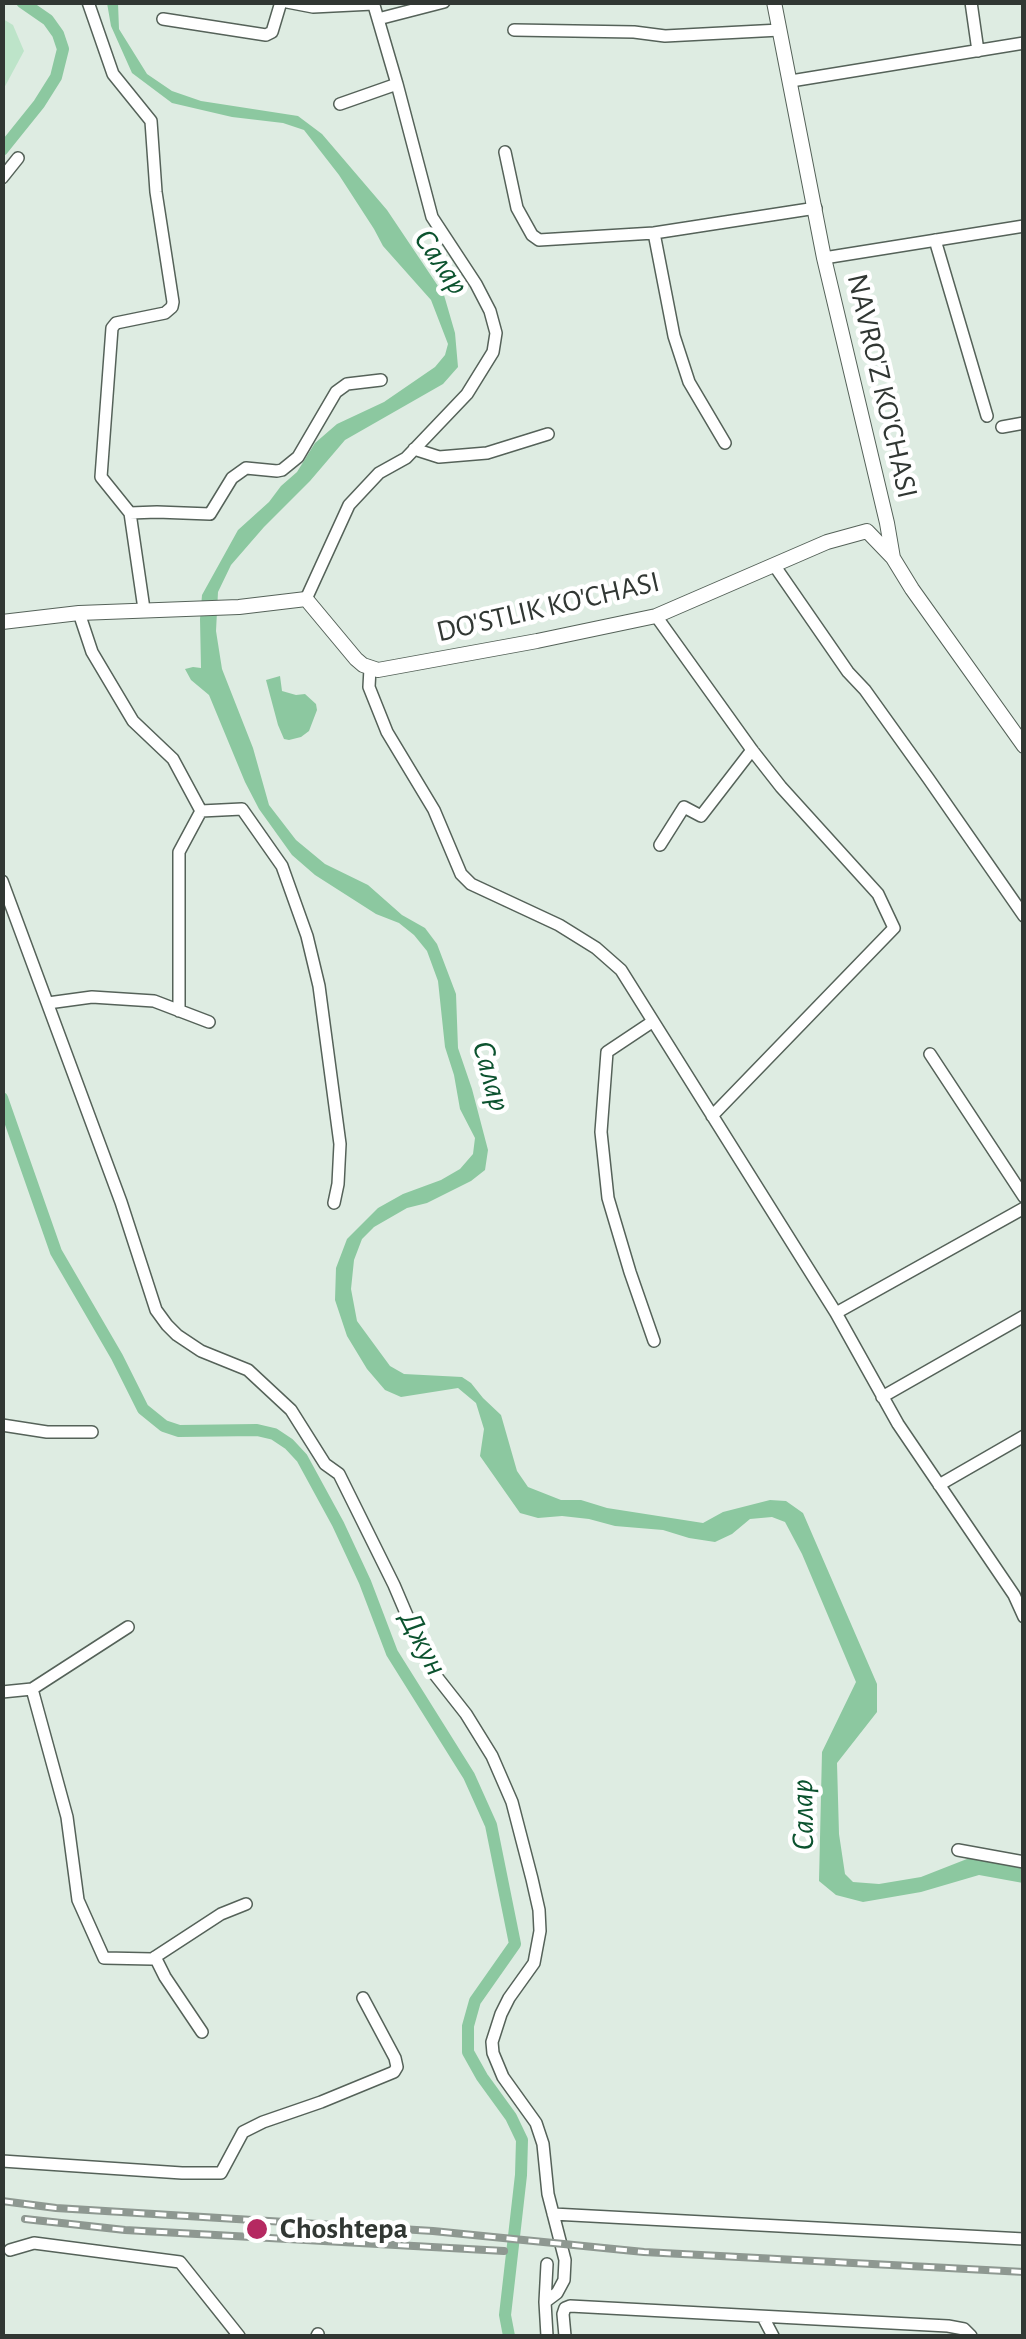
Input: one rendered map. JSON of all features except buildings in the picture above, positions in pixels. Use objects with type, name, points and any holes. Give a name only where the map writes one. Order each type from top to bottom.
[{"type":"street","points":[[88,2],[113,74],[151,121],[156,192],[173,302],[165,312],[116,323],[112,328],[101,477],[130,514],[144,609]]},
{"type":"street","points":[[162,18],[266,35],[272,32],[284,2],[314,7],[373,3],[432,217],[476,284],[496,333],[493,352],[467,394],[406,458],[379,473],[349,505],[306,599]]},
{"type":"street","points":[[378,19],[444,2]]},
{"type":"street","name":"NAVRO'Z KO'CHASI","points":[[774,2],[824,258],[893,558],[1024,746]]},
{"type":"street","points":[[971,2],[978,51]]},
{"type":"street","points":[[514,30],[665,36],[780,30]]},
{"type":"street","points":[[791,81],[1024,44]]},
{"type":"street","points":[[340,104],[398,84]]},
{"type":"street","points":[[505,152],[517,208],[539,240],[654,233],[816,208]]},
{"type":"street","points":[[2,178],[18,158]]},
{"type":"street","points":[[824,258],[1024,226]]},
{"type":"street","points":[[654,233],[674,336],[689,382],[725,443]]},
{"type":"street","points":[[935,240],[987,416]]},
{"type":"street","points":[[130,514],[210,514],[232,478],[246,468],[277,471],[298,458],[336,392],[347,384],[380,380]]},
{"type":"street","points":[[1002,427],[1024,423]]},
{"type":"street","points":[[414,449],[439,457],[486,453],[548,434]]},
{"type":"street","name":"DO'STLIK KO'CHASI","points":[[370,668],[387,670],[656,616],[826,542],[887,523]]},
{"type":"street","points":[[867,531],[893,558]]},
{"type":"street","points":[[774,565],[1024,916]]},
{"type":"street","points":[[2,622],[306,599]]},
{"type":"street","points":[[306,599],[356,659],[370,668],[369,688],[387,732],[434,810],[464,878],[559,925],[621,970],[836,1314],[882,1397],[1014,1595],[1024,1617]]},
{"type":"street","points":[[80,614],[92,652],[132,721],[173,759],[202,812]]},
{"type":"street","points":[[656,616],[780,786],[878,894],[894,928],[712,1116]]},
{"type":"street","points":[[660,845],[684,807],[701,816],[752,750]]},
{"type":"street","points":[[202,812],[242,809],[282,866],[307,936],[319,986],[340,1144],[334,1203]]},
{"type":"street","points":[[179,1010],[180,852],[202,812]]},
{"type":"street","points":[[2,881],[121,1202],[156,1310],[167,1326],[189,1343],[248,1370],[291,1410],[325,1464],[339,1474],[429,1667],[466,1714],[492,1756],[512,1802],[536,1894],[540,1931],[534,1963],[501,2014],[493,2053],[502,2077],[536,2122],[543,2144],[548,2194],[565,2260],[564,2280],[557,2293],[547,2300]]},
{"type":"street","points":[[48,1003],[92,997],[154,1001],[209,1022]]},
{"type":"street","points":[[652,1022],[607,1052],[601,1132],[608,1198],[654,1341]]},
{"type":"street","points":[[930,1054],[1024,1197]]},
{"type":"street","points":[[836,1314],[1024,1208]]},
{"type":"street","points":[[882,1397],[1024,1316]]},
{"type":"street","points":[[2,1425],[47,1432],[92,1432]]},
{"type":"street","points":[[939,1485],[1024,1436]]},
{"type":"street","points":[[2,1692],[32,1689],[128,1627]]},
{"type":"street","points":[[32,1689],[67,1818],[78,1900],[104,1958],[155,1957],[222,1914],[246,1904]]},
{"type":"street","points":[[958,1850],[1024,1862]]},
{"type":"street","points":[[155,1957],[202,2032]]},
{"type":"street","points":[[2,2160],[222,2173],[243,2132],[394,2072],[395,2058],[363,1998]]},
{"type":"street","points":[[554,2214],[1024,2239]]},
{"type":"street","points":[[10,2250],[34,2243],[180,2262],[239,2336]]},
{"type":"street","points":[[546,2264],[547,2336]]},
{"type":"street","points":[[547,2300],[565,2308],[948,2326],[971,2336]]},
{"type":"street","points":[[565,2308],[565,2336]]},
{"type":"street","points":[[763,2317],[773,2336]]},
{"type":"shaded area","name":"Салар","points":[[107,3],[118,3],[119,29],[147,74],[172,91],[201,101],[298,116],[322,134],[387,210],[444,295],[455,333],[458,367],[443,384],[345,440],[231,565],[218,592],[216,631],[222,669],[253,748],[269,805],[296,840],[325,864],[368,885],[402,915],[425,928],[437,944],[456,994],[458,1048],[488,1150],[485,1170],[471,1181],[427,1203],[407,1208],[374,1227],[362,1239],[354,1260],[351,1289],[357,1321],[390,1366],[404,1374],[462,1377],[471,1383],[501,1415],[517,1471],[528,1487],[561,1500],[581,1500],[607,1508],[703,1523],[723,1512],[770,1500],[786,1501],[803,1513],[877,1684],[877,1712],[837,1763],[839,1834],[845,1874],[853,1882],[879,1884],[921,1877],[972,1857],[1023,1862],[1023,1883],[979,1875],[921,1892],[863,1902],[836,1895],[819,1881],[822,1752],[856,1682],[785,1522],[772,1517],[750,1519],[715,1542],[663,1530],[520,1513],[480,1456],[484,1429],[476,1403],[458,1388],[401,1397],[385,1390],[347,1336],[335,1300],[336,1268],[347,1239],[378,1208],[441,1180],[460,1169],[473,1154],[475,1138],[460,1109],[445,1047],[438,981],[427,951],[414,935],[315,875],[292,855],[259,809],[209,695],[191,680],[185,669],[201,668],[202,595],[238,530],[297,472],[315,443],[337,424],[384,402],[435,367],[448,344],[431,300],[383,246],[339,175],[304,130],[172,103],[132,73],[111,26]]},
{"type":"shaded area","points":[[3,19],[13,25],[24,51],[3,90]]},
{"type":"shaded area","points":[[280,676],[282,691],[305,694],[317,710],[309,731],[289,740],[284,739],[278,725],[266,680]]},
{"type":"waterway","name":"Джун","points":[[2,150],[56,77],[63,49],[48,20],[22,2]]},
{"type":"waterway","name":"Джун","points":[[2,1098],[56,1252],[143,1409],[164,1426],[179,1431],[257,1430],[274,1434],[302,1458],[365,1582],[392,1653],[469,1776],[491,1825],[515,1944],[475,2001],[468,2026],[468,2052],[522,2140],[505,2315],[509,2336]]},
{"type":"railway","points":[[2,2201],[56,2208],[433,2231],[644,2252],[1024,2272]]},
{"type":"railway","points":[[25,2219],[125,2230],[504,2251]]},
{"type":"place","name":"Choshtepa","points":[[257,2229]]}]
